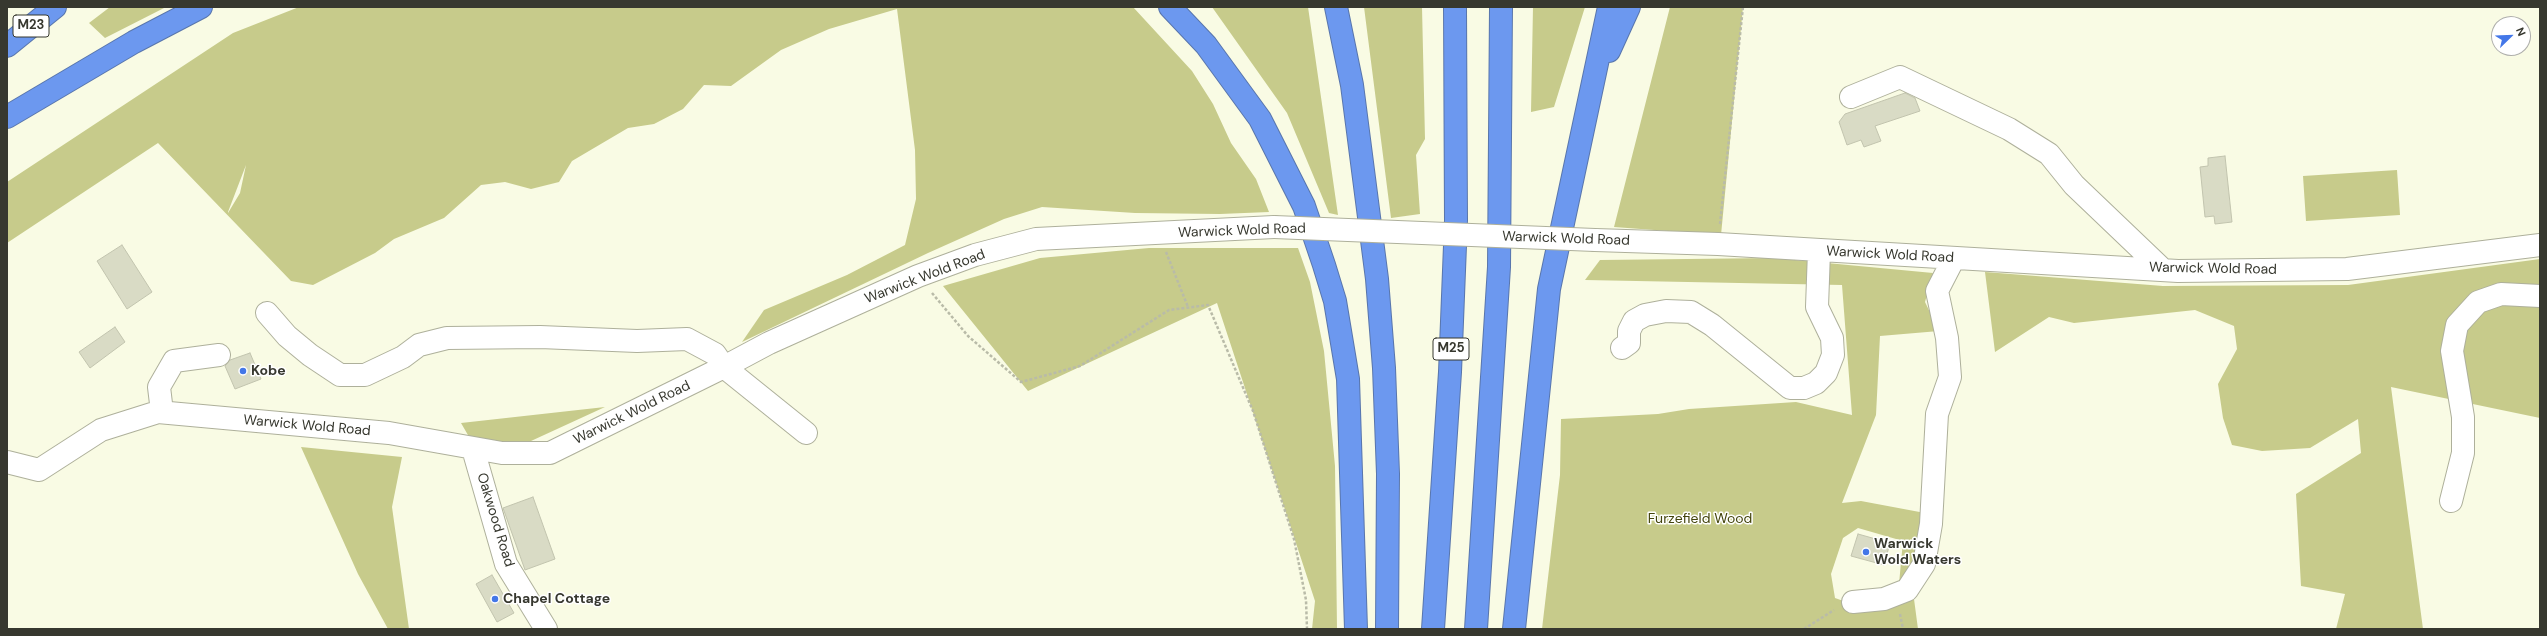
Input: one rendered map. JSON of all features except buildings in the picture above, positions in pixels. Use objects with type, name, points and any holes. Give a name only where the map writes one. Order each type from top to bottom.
[{"type":"highway","name":"M23","points":[[7,46],[55,7]]},
{"type":"highway","points":[[7,117],[127,46],[201,7]]},
{"type":"highway","points":[[1170,7],[1206,45],[1260,119],[1304,206],[1324,265],[1334,301],[1348,379],[1356,629]]},
{"type":"highway","points":[[1336,7],[1353,93],[1378,279],[1384,368],[1388,474],[1387,629]]},
{"type":"highway","name":"M25","points":[[1433,629],[1450,372],[1456,220],[1455,7]]},
{"type":"highway","points":[[1476,629],[1499,267],[1501,7]]},
{"type":"highway","points":[[1514,629],[1549,289],[1609,7]]},
{"type":"highway","points":[[1592,91],[1629,7]]},
{"type":"street","points":[[1851,97],[1900,77],[2009,129],[2048,154],[2074,185],[2162,269]]},
{"type":"street","name":"Warwick Wold Road","points":[[7,462],[39,470],[101,430],[158,412],[389,433],[502,453],[550,453],[724,368],[768,343],[918,276],[975,255],[1036,239],[1274,228],[1718,244],[2178,271],[2347,269],[2540,245]]},
{"type":"street","points":[[1622,348],[1629,343],[1629,331],[1634,321],[1639,318],[1666,311],[1691,312],[1712,325],[1790,388],[1804,388],[1816,383],[1826,373],[1833,355],[1832,338],[1817,307],[1819,251]]},
{"type":"street","points":[[1853,602],[1884,599],[1907,590],[1924,564],[1931,524],[1937,414],[1950,377],[1947,338],[1937,291],[1954,258]]},
{"type":"street","points":[[2451,501],[2463,453],[2463,417],[2452,351],[2457,326],[2478,302],[2501,294],[2540,296]]},
{"type":"street","points":[[267,313],[287,336],[310,355],[340,375],[365,375],[403,357],[419,344],[447,338],[540,337],[637,341],[687,338],[715,354],[724,368],[806,433]]},
{"type":"street","points":[[162,412],[159,387],[174,361],[219,355]]},
{"type":"street","name":"Oakwood Road","points":[[473,449],[506,564],[546,629]]},
{"type":"path","points":[[1718,244],[1743,7]]},
{"type":"path","points":[[1159,234],[1188,307]]},
{"type":"path","points":[[918,276],[968,336],[1021,382],[1080,366],[1169,310],[1208,305],[1253,411],[1294,539],[1306,600],[1307,629]]},
{"type":"path","points":[[1804,629],[1827,613],[1853,602]]},
{"type":"green space","points":[[110,7],[166,7],[105,38],[89,23]]},
{"type":"green space","points":[[299,7],[1133,7],[1192,71],[1213,104],[1231,143],[1256,179],[1269,212],[1220,214],[1135,213],[1042,207],[1004,219],[928,253],[742,342],[764,310],[847,275],[905,245],[916,199],[915,150],[897,9],[829,29],[781,50],[731,86],[704,85],[683,109],[654,124],[628,128],[572,161],[559,182],[531,189],[505,182],[481,185],[444,218],[394,239],[375,253],[313,285],[291,281],[158,143],[7,243],[7,182],[233,33]],"holes":[[[246,165],[240,193],[228,213]]]},
{"type":"green space","points":[[1212,7],[1308,7],[1338,215],[1329,213],[1287,113]]},
{"type":"green space","points":[[1364,7],[1422,7],[1425,139],[1416,155],[1420,214],[1391,218]]},
{"type":"green space","points":[[1533,7],[1585,7],[1554,107],[1531,112]]},
{"type":"green space","points":[[1670,7],[1743,7],[1721,235],[1614,227]]},
{"type":"green space","points":[[2397,170],[2400,215],[2306,221],[2303,176]]},
{"type":"green space","points":[[1149,248],[1298,248],[1310,282],[1324,351],[1335,466],[1337,629],[1312,629],[1315,601],[1217,303],[1028,391],[943,286],[1040,258]]},
{"type":"green space","name":"Furzefield Wood","points":[[1774,258],[1933,273],[1925,302],[1939,331],[1880,336],[1876,415],[1842,503],[1861,501],[1925,513],[1911,574],[1899,584],[1903,541],[1858,528],[1843,538],[1831,574],[1835,598],[1866,609],[1914,599],[1918,629],[1542,629],[1560,475],[1561,419],[1658,414],[1689,409],[1796,402],[1852,415],[1842,285],[1585,280],[1600,260]]},
{"type":"green space","points":[[2540,259],[2540,418],[2391,387],[2423,629],[2336,629],[2345,594],[2301,586],[2296,494],[2361,453],[2358,419],[2310,448],[2262,451],[2232,445],[2223,418],[2218,384],[2237,349],[2234,326],[2195,310],[2074,323],[2049,317],[1995,352],[1985,272],[2163,286],[2348,285]]},
{"type":"green space","points":[[605,407],[531,441],[472,442],[461,423]]},
{"type":"green space","points":[[301,447],[402,457],[392,507],[409,629],[388,629],[358,574]]},
{"type":"place","name":"Kobe","points":[[243,371]]},
{"type":"place","name":"Warwick Wold Waters","points":[[1866,552]]},
{"type":"place","name":"Chapel Cottage","points":[[495,599]]}]
